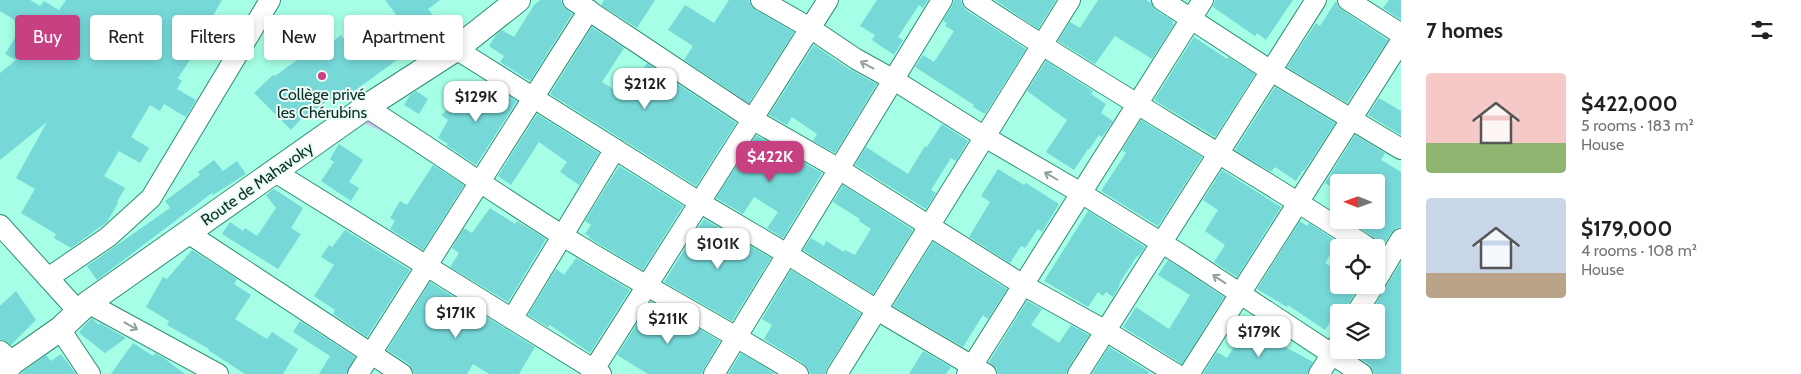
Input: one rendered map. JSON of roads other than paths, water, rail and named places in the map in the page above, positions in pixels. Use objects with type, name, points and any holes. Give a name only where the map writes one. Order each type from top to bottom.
[{"type":"street","points":[[48,278],[108,237],[151,198],[270,0]]},
{"type":"street","name":"Route de Mahavoky","points":[[463,43],[518,0]]},
{"type":"street","points":[[761,0],[810,28],[856,59],[1081,193],[1330,346]]},
{"type":"street","points":[[275,172],[595,372],[646,286],[828,0]]},
{"type":"street","points":[[714,374],[942,0]]},
{"type":"street","points":[[973,0],[1042,46],[1298,201],[1356,239]]},
{"type":"street","points":[[838,374],[1070,0]]},
{"type":"street","points":[[1162,0],[1271,71],[1401,149]]},
{"type":"street","points":[[463,53],[699,202],[788,254],[975,371],[1023,285],[1203,0]]},
{"type":"street","points":[[1078,374],[1316,0]]},
{"type":"street","points":[[1348,0],[1401,34]]},
{"type":"street","points":[[358,374],[533,98],[581,5],[752,119],[839,169],[1023,285],[1106,331],[1176,374]]},
{"type":"street","points":[[1189,374],[1401,40]]},
{"type":"street","name":"Route de Mahavoky","points":[[5,362],[60,329],[83,307],[366,107],[439,60]]},
{"type":"street","points":[[366,107],[563,236],[646,286],[737,336],[798,374]]},
{"type":"street","points":[[512,319],[615,149]]},
{"type":"street","points":[[0,225],[48,278],[83,307],[218,374]]},
{"type":"street","points":[[188,233],[402,374]]},
{"type":"street","points":[[1385,253],[1401,239]]},
{"type":"street","points":[[60,329],[90,374]]},
{"type":"street","points":[[1319,374],[1330,357]]},
{"type":"street","points":[[1346,359],[1362,374]]},
{"type":"waterway","points":[[731,93],[755,109]]},
{"type":"waterway","points":[[363,120],[385,130]]},
{"type":"place","name":"Collège privé les Chérubins","points":[[322,76]]}]
